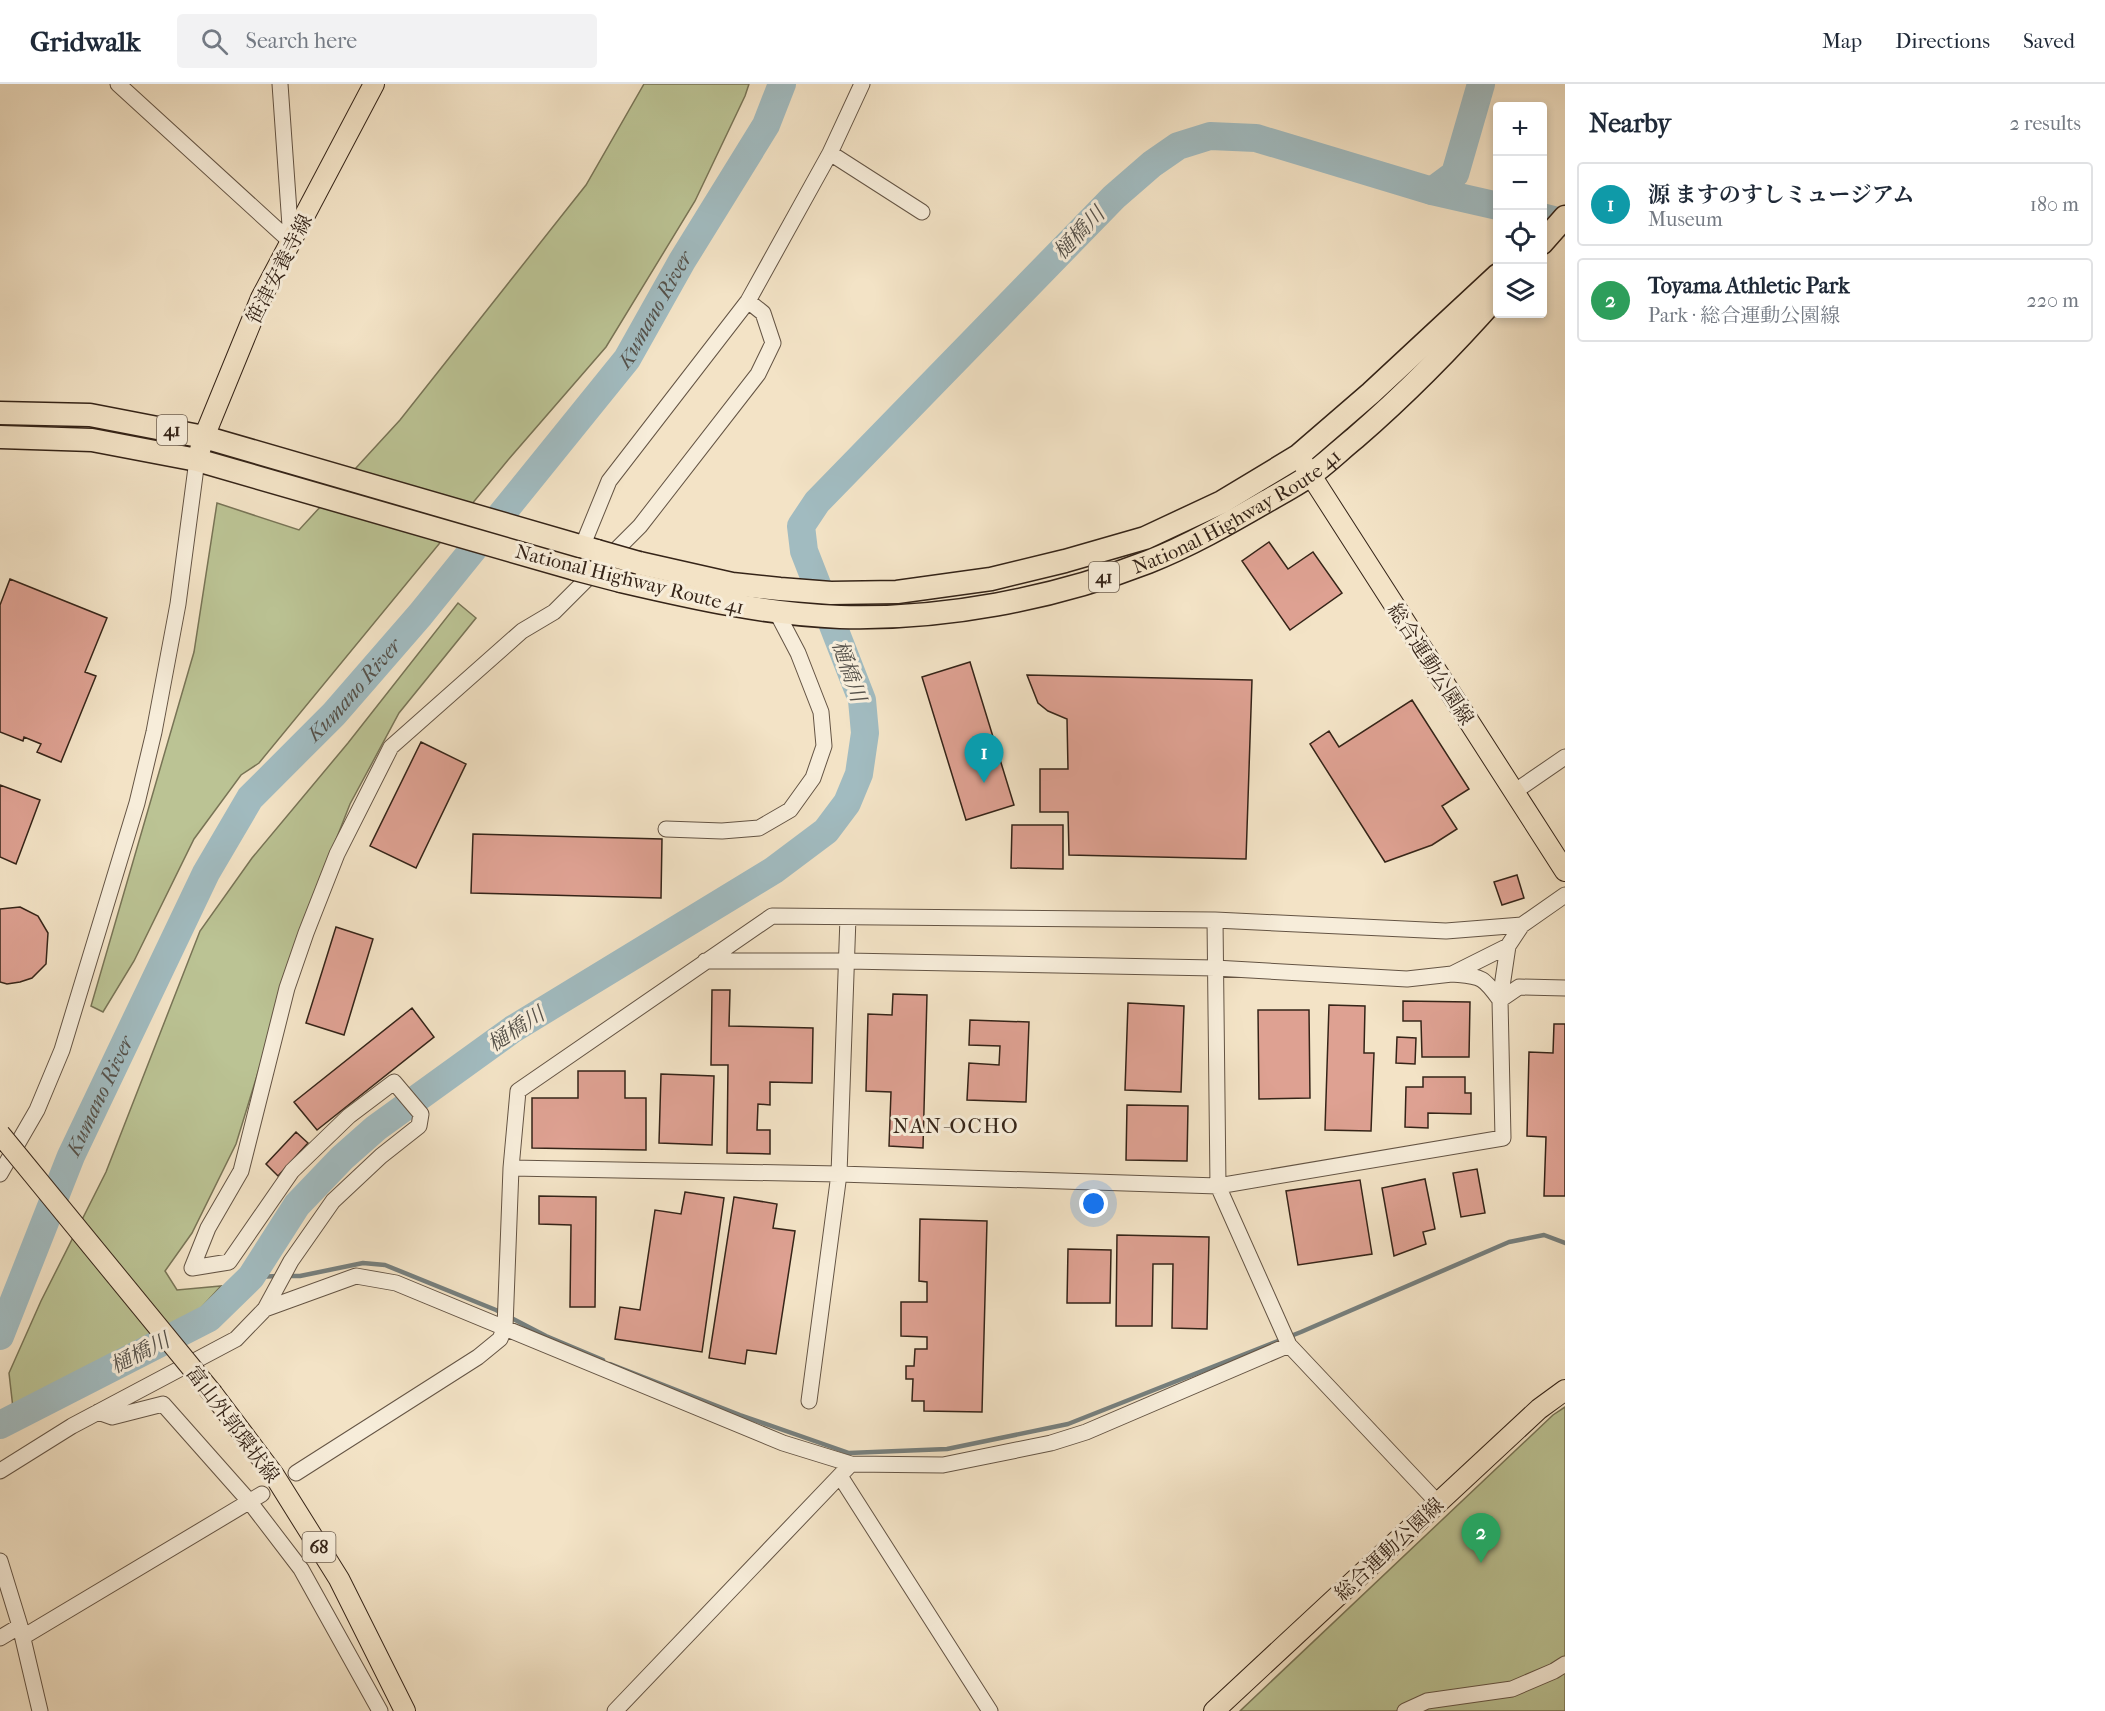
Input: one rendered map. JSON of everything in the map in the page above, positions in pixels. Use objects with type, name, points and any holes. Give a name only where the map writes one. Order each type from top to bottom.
[{"type":"highway","points":[[1547,231],[1565,216]]},
{"type":"highway","points":[[1547,237],[1565,216]]},
{"type":"highway","name":"National Highway Route 41","points":[[0,413],[90,415],[204,436],[639,563],[732,584],[831,593],[897,592],[991,579],[1065,561],[1145,538],[1222,502],[1298,456],[1371,393],[1493,279]]},
{"type":"highway","name":"National Highway Route 41","points":[[0,437],[92,440],[197,460],[621,582],[724,605],[777,613],[841,617],[952,611],[1078,586],[1150,561],[1234,521],[1310,476],[1394,404],[1464,334],[1493,300]]},
{"type":"main road","name":"笹津安養寺線","points":[[197,460],[204,436],[261,298],[374,84]]},
{"type":"main road","name":"総合運動公園線","points":[[1298,456],[1565,871]]},
{"type":"main road","name":"富山外郭環状線","points":[[0,1134],[213,1394],[274,1474],[339,1579],[405,1711]]},
{"type":"main road","name":"総合運動公園線","points":[[1214,1711],[1539,1409],[1565,1390]]},
{"type":"street","points":[[118,84],[292,243]]},
{"type":"street","points":[[280,84],[292,243]]},
{"type":"street","points":[[590,549],[609,482],[748,301],[831,153],[862,84]]},
{"type":"street","points":[[831,153],[922,212]]},
{"type":"street","points":[[0,1471],[98,1412],[236,1339],[265,1309],[291,1261],[333,1201],[381,1156],[419,1126],[421,1114],[394,1082],[349,1116],[292,1171],[229,1262],[192,1268],[208,1228],[241,1171],[287,988],[306,933],[337,854],[391,747],[522,631],[554,612],[640,526],[758,374],[773,343],[763,313],[748,301]]},
{"type":"street","points":[[0,1174],[37,1110],[62,1050],[137,803],[154,732],[178,604],[197,460]]},
{"type":"street","points":[[666,829],[722,831],[759,828],[790,810],[813,778],[824,746],[821,712],[798,653],[777,613]]},
{"type":"street","points":[[1514,792],[1565,757]]},
{"type":"street","points":[[511,1168],[839,1174],[1218,1186],[1503,1138],[1500,1000],[1508,946],[1522,925],[1565,896]]},
{"type":"street","points":[[296,1473],[478,1357],[500,1339],[505,1327],[511,1168],[518,1091],[772,916],[1215,920],[1446,931],[1522,925]]},
{"type":"street","points":[[809,1401],[839,1174],[848,916]]},
{"type":"street","points":[[1215,920],[1218,1186],[1289,1345],[1438,1503]]},
{"type":"street","points":[[1452,974],[1508,946]]},
{"type":"street","points":[[705,961],[847,961],[1215,968],[1407,979],[1452,974],[1478,977],[1500,1000]]},
{"type":"street","points":[[1500,1000],[1519,987],[1565,988]]},
{"type":"street","points":[[265,1309],[356,1276],[396,1283],[783,1443],[851,1464],[943,1466],[1051,1443],[1086,1432],[1289,1345]]},
{"type":"street","points":[[98,1412],[112,1417],[163,1404],[256,1498],[301,1569],[380,1711]]},
{"type":"street","points":[[615,1711],[851,1464]]},
{"type":"street","points":[[840,1476],[990,1711]]},
{"type":"street","points":[[0,1638],[22,1632],[256,1498]]},
{"type":"street","points":[[0,1561],[22,1632],[40,1711]]},
{"type":"street","points":[[1405,1711],[1427,1701],[1512,1689],[1565,1664]]},
{"type":"green space","points":[[644,84],[749,84],[695,201],[606,347],[508,460],[259,763],[241,775],[194,839],[134,961],[103,1012],[91,1006],[194,652],[217,503],[299,530],[400,420],[586,185]]},
{"type":"green space","points":[[458,603],[476,618],[399,713],[350,804],[306,916],[236,1144],[192,1233],[165,1271],[177,1290],[221,1286],[199,1310],[13,1408],[9,1373],[41,1301],[106,1172],[200,931],[252,858],[348,743]]},
{"type":"green space","points":[[1565,1407],[1565,1711],[1240,1711],[1553,1415]]},
{"type":"building","points":[[1269,542],[1288,569],[1313,552],[1342,593],[1290,630],[1242,561]]},
{"type":"building","points":[[10,579],[107,618],[85,672],[96,676],[61,762],[37,752],[41,744],[24,737],[23,741],[0,732],[0,605]]},
{"type":"building","points":[[970,662],[1014,805],[966,820],[922,677]]},
{"type":"building","points":[[1027,675],[1252,680],[1246,859],[1069,855],[1068,812],[1040,812],[1040,769],[1068,769],[1067,719],[1048,711],[1038,703]]},
{"type":"building","points":[[1412,700],[1469,789],[1442,806],[1457,829],[1432,845],[1385,862],[1310,744],[1329,731],[1339,747]]},
{"type":"building","points":[[421,742],[466,764],[416,868],[370,846]]},
{"type":"building","points":[[0,785],[40,800],[16,864],[0,857]]},
{"type":"building","points":[[1012,825],[1063,825],[1063,869],[1011,868]]},
{"type":"building","points":[[473,834],[662,839],[661,898],[471,893]]},
{"type":"building","points":[[1517,875],[1524,898],[1502,905],[1494,882]]},
{"type":"building","points":[[20,907],[38,916],[48,933],[46,964],[32,978],[7,984],[0,982],[0,909]]},
{"type":"building","points":[[336,927],[373,939],[344,1035],[306,1023]]},
{"type":"building","points":[[712,990],[730,990],[729,1026],[813,1028],[812,1083],[770,1082],[770,1105],[758,1104],[757,1130],[770,1130],[770,1154],[727,1153],[728,1065],[711,1065]]},
{"type":"building","points":[[893,994],[927,995],[923,1148],[889,1146],[891,1092],[866,1091],[868,1014],[892,1015]]},
{"type":"building","points":[[1403,1001],[1470,1002],[1469,1057],[1422,1057],[1421,1021],[1403,1021]]},
{"type":"building","points":[[1128,1003],[1184,1006],[1181,1092],[1125,1090]]},
{"type":"building","points":[[1329,1005],[1365,1006],[1364,1053],[1374,1053],[1371,1131],[1325,1130]]},
{"type":"building","points":[[412,1008],[434,1037],[317,1130],[294,1102]]},
{"type":"building","points":[[1258,1010],[1309,1010],[1310,1098],[1259,1099]]},
{"type":"building","points":[[970,1020],[1029,1022],[1026,1102],[967,1100],[969,1063],[999,1065],[1000,1046],[969,1045]]},
{"type":"building","points":[[1554,1024],[1565,1024],[1565,1196],[1544,1196],[1546,1137],[1527,1136],[1529,1052],[1553,1053]]},
{"type":"building","points":[[1397,1037],[1416,1038],[1415,1064],[1396,1063]]},
{"type":"building","points":[[578,1071],[625,1071],[625,1098],[646,1098],[646,1150],[532,1148],[532,1098],[578,1098]]},
{"type":"building","points":[[661,1074],[714,1076],[712,1145],[659,1143]]},
{"type":"building","points":[[1423,1077],[1465,1077],[1465,1093],[1471,1093],[1471,1114],[1428,1113],[1428,1128],[1405,1127],[1406,1087],[1423,1087]]},
{"type":"building","points":[[1127,1105],[1188,1106],[1187,1161],[1126,1160]]},
{"type":"building","points":[[296,1132],[308,1143],[278,1176],[266,1164]]},
{"type":"building","points":[[1477,1169],[1485,1213],[1461,1217],[1453,1173]]},
{"type":"building","points":[[1425,1179],[1435,1229],[1423,1232],[1426,1244],[1394,1256],[1382,1188]]},
{"type":"building","points":[[1360,1180],[1372,1254],[1298,1265],[1286,1191]]},
{"type":"building","points":[[685,1192],[724,1198],[702,1352],[615,1339],[620,1307],[640,1310],[655,1210],[681,1214]]},
{"type":"building","points":[[539,1196],[596,1197],[595,1307],[570,1307],[571,1225],[539,1224]]},
{"type":"building","points":[[734,1197],[777,1204],[773,1228],[795,1231],[776,1354],[747,1350],[745,1364],[709,1358]]},
{"type":"building","points":[[920,1219],[987,1221],[982,1412],[924,1411],[924,1401],[912,1401],[913,1379],[906,1379],[906,1366],[914,1366],[915,1349],[927,1349],[927,1337],[901,1336],[901,1302],[927,1302],[927,1282],[919,1281]]},
{"type":"building","points":[[1117,1235],[1209,1237],[1207,1329],[1172,1328],[1173,1264],[1153,1264],[1152,1326],[1116,1326]]},
{"type":"building","points":[[1068,1249],[1111,1250],[1110,1303],[1067,1303]]},
{"type":"waterway","name":"Kumano River","points":[[0,1336],[71,1156],[206,873],[250,798],[334,714],[420,615],[627,359],[682,261],[766,125],[782,84]]},
{"type":"waterway","points":[[1432,191],[1455,174],[1481,84]]},
{"type":"waterway","name":"樋橋川","points":[[0,1425],[209,1318],[251,1277],[297,1205],[342,1158],[376,1128],[513,1029],[774,870],[826,831],[847,803],[859,774],[865,733],[862,700],[804,551],[801,526],[817,502],[1114,197],[1152,164],[1178,146],[1210,136],[1256,138],[1432,191],[1493,205]]},
{"type":"waterway","name":"樋橋川","points":[[1547,218],[1565,223]]},
{"type":"waterway","points":[[610,1364],[740,1415],[849,1453],[947,1449],[1068,1424],[1301,1332],[1509,1242],[1544,1235],[1565,1243]]},
{"type":"waterway","points":[[288,1276],[300,1276],[363,1263],[385,1265],[496,1310],[546,1336],[603,1360]]},
{"type":"waterway","points":[[251,1277],[279,1276]]},
{"type":"place","name":"源 ますのすしミュージアム","points":[[984,783]]},
{"type":"place","name":"Toyama Athletic Park","points":[[1481,1563]]},
{"type":"district","name":"NAN-OCHO","points":[[956,1126]]}]
